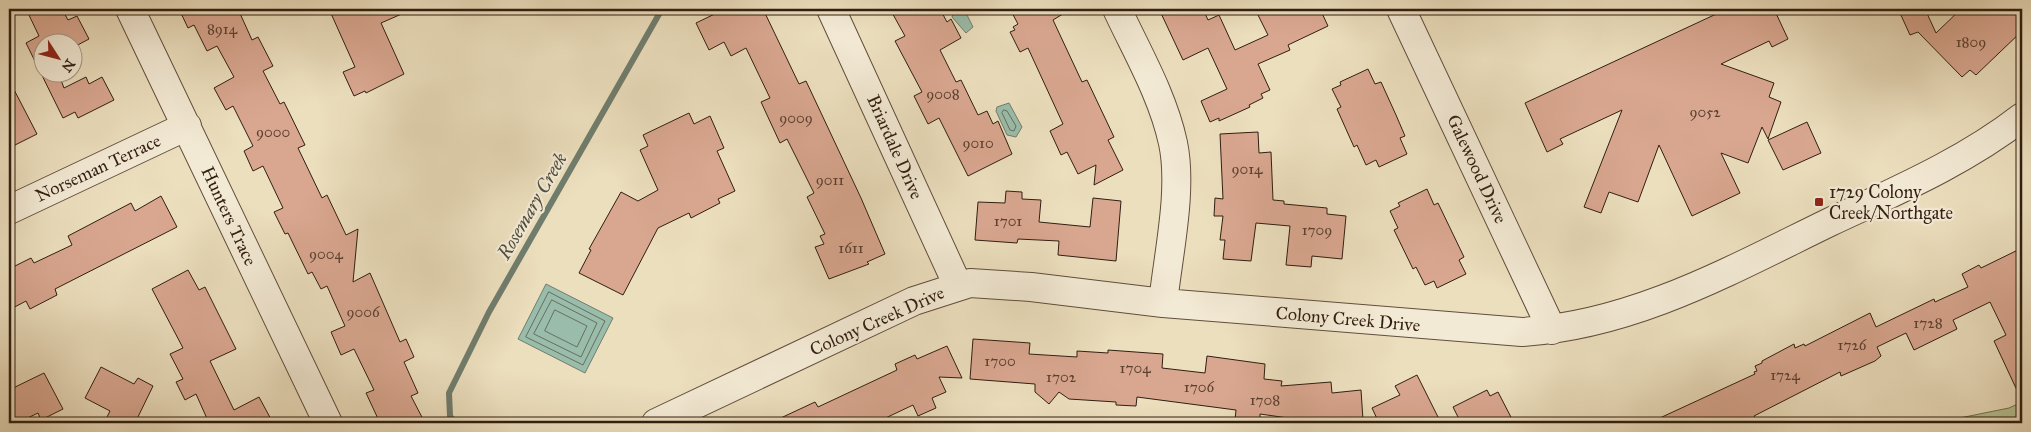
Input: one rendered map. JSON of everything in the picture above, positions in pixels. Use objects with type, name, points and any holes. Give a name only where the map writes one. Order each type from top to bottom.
[{"type":"street","name":"Hunters Trace","points":[[130,9],[328,423]]},
{"type":"street","name":"Briardale Drive","points":[[831,9],[958,286]]},
{"type":"street","points":[[1117,9],[1164,114],[1175,156],[1175,193],[1163,303]]},
{"type":"street","name":"Galewood Drive","points":[[1401,9],[1552,330]]},
{"type":"street","name":"Colony Creek Drive","points":[[656,423],[914,301],[958,286],[982,283],[1032,287],[1163,303],[1522,332],[1552,330],[1600,321],[1693,288],[1937,172],[1998,136],[2022,117]]},
{"type":"street","name":"Norseman Terrace","points":[[9,210],[187,126]]},
{"type":"shaded area","points":[[2022,402],[2022,423],[1935,423],[2009,408]]},
{"type":"water","points":[[954,9],[964,9],[973,27],[966,33],[952,17]]},
{"type":"water","points":[[1009,103],[1022,127],[1016,137],[1007,135],[996,111],[997,107]]},
{"type":"water","points":[[546,284],[613,318],[585,373],[518,339]]},
{"type":"building","points":[[37,9],[62,9],[68,20],[77,16],[89,39],[82,43],[82,32],[37,32],[28,13]]},
{"type":"building","points":[[179,9],[238,9],[252,40],[258,37],[273,66],[263,71],[280,104],[284,102],[305,145],[298,148],[322,198],[327,195],[346,235],[358,229],[353,282],[370,273],[400,342],[406,339],[414,357],[404,362],[418,393],[411,396],[425,423],[380,423],[366,393],[374,390],[354,349],[341,355],[331,332],[345,326],[327,286],[321,289],[312,272],[308,274],[288,233],[285,234],[274,212],[283,208],[263,166],[253,171],[244,151],[253,146],[233,106],[226,110],[214,88],[234,77],[217,46],[207,51],[194,25],[188,28]]},
{"type":"building","points":[[329,9],[413,9],[381,23],[404,74],[366,93],[365,91],[354,96],[343,72],[355,67]]},
{"type":"building","points":[[725,9],[763,9],[799,84],[806,81],[885,254],[867,262],[869,264],[829,279],[815,247],[824,244],[820,236],[825,234],[807,197],[814,193],[787,139],[780,143],[761,102],[770,98],[746,48],[731,56],[724,42],[709,50],[696,23]]},
{"type":"building","points":[[890,9],[940,9],[947,22],[951,19],[961,38],[940,50],[956,82],[961,80],[978,115],[987,111],[993,124],[998,121],[1012,154],[968,176],[939,118],[928,124],[914,96],[922,92],[895,41],[905,36]]},
{"type":"building","points":[[1010,9],[1071,9],[1053,20],[1082,82],[1087,80],[1114,137],[1108,140],[1123,170],[1094,185],[1096,165],[1078,174],[1067,152],[1061,155],[1050,131],[1063,124],[1028,48],[1020,52],[1010,32],[1015,30],[1013,27],[1018,24]]},
{"type":"building","points":[[1159,9],[1203,9],[1208,20],[1219,15],[1235,50],[1268,35],[1255,9],[1320,9],[1328,26],[1288,45],[1290,50],[1258,64],[1270,90],[1261,94],[1263,98],[1249,105],[1250,107],[1219,121],[1219,118],[1210,122],[1201,101],[1227,89],[1208,48],[1183,60]]},
{"type":"building","points":[[1727,9],[1774,9],[1788,39],[1772,47],[1769,41],[1721,64],[1774,83],[1769,97],[1781,102],[1768,139],[1762,127],[1748,163],[1721,153],[1740,193],[1692,216],[1659,145],[1638,202],[1609,192],[1601,213],[1584,207],[1622,110],[1560,139],[1563,144],[1547,152],[1525,103]]},
{"type":"building","points":[[1909,9],[1925,9],[1936,33],[1961,9],[2022,9],[2022,31],[1976,75],[1970,70],[1962,77],[1918,32],[1910,35],[1900,13]]},
{"type":"building","points":[[32,40],[32,55],[26,43]]},
{"type":"building","points":[[1368,69],[1375,84],[1381,82],[1405,136],[1400,138],[1407,154],[1379,167],[1376,160],[1366,165],[1357,145],[1354,147],[1337,109],[1341,107],[1332,89],[1341,85],[1340,82]]},
{"type":"building","points":[[86,77],[89,84],[102,77],[114,100],[78,118],[75,112],[63,118],[45,82],[62,82],[64,88],[76,82],[82,82],[82,79]]},
{"type":"building","points":[[9,80],[37,134],[9,148]]},
{"type":"building","points":[[689,113],[694,124],[710,116],[724,148],[717,151],[735,191],[718,199],[720,203],[691,218],[689,213],[658,228],[623,295],[579,273],[591,250],[589,249],[621,192],[638,201],[658,190],[640,150],[648,146],[643,135]]},
{"type":"building","points":[[1807,122],[1821,153],[1783,170],[1768,140]]},
{"type":"building","points":[[1258,132],[1259,153],[1271,152],[1273,200],[1284,201],[1284,204],[1327,208],[1327,214],[1346,216],[1342,259],[1312,256],[1311,267],[1286,265],[1290,226],[1256,223],[1251,261],[1223,259],[1225,240],[1220,240],[1223,216],[1214,216],[1215,198],[1223,199],[1220,134]]},
{"type":"building","points":[[1427,189],[1434,205],[1438,203],[1464,257],[1459,260],[1466,274],[1437,288],[1434,281],[1425,285],[1416,267],[1413,269],[1394,230],[1398,228],[1390,211],[1400,206],[1398,203]]},
{"type":"building","points":[[1006,191],[1022,192],[1022,199],[1041,200],[1039,222],[1090,227],[1093,198],[1121,201],[1116,261],[1058,255],[1059,241],[1018,239],[1017,243],[975,240],[978,202],[1005,203]]},
{"type":"building","points":[[161,196],[177,227],[55,289],[57,295],[30,309],[26,301],[9,310],[9,269],[31,258],[34,263],[72,245],[68,236],[131,203],[135,211]]},
{"type":"building","points":[[2022,248],[2022,401],[1994,341],[2006,335],[1990,302],[1953,320],[1957,329],[1914,350],[1906,333],[1877,347],[1881,356],[1875,361],[1841,376],[1840,372],[1754,416],[1758,423],[1649,423],[1755,374],[1754,372],[1757,371],[1755,366],[1794,344],[1795,348],[1804,344],[1805,346],[1870,313],[1876,327],[1934,299],[1935,302],[1968,287],[1962,274],[1979,265],[1981,268]]},
{"type":"building","points":[[188,270],[199,290],[205,287],[236,349],[210,361],[234,410],[259,397],[273,423],[209,423],[196,394],[185,400],[176,382],[183,379],[170,354],[183,348],[152,289]]},
{"type":"building","points":[[973,339],[1030,343],[1029,354],[1077,357],[1077,351],[1108,353],[1108,350],[1163,354],[1162,368],[1205,373],[1207,356],[1265,364],[1264,379],[1282,381],[1281,386],[1331,382],[1332,393],[1361,390],[1363,420],[1344,423],[1319,423],[1319,419],[1309,421],[1260,414],[1260,423],[1235,420],[1236,410],[1137,397],[1136,406],[1116,405],[1116,402],[1069,399],[1059,392],[1049,404],[1035,392],[1035,384],[970,379]]},
{"type":"building","points":[[947,346],[962,378],[939,377],[946,392],[932,398],[936,408],[918,416],[913,405],[875,423],[770,423],[815,402],[818,407],[897,370],[895,364],[915,355],[917,359]]},
{"type":"building","points":[[101,367],[134,384],[138,378],[153,386],[135,423],[104,423],[110,411],[85,398]]},
{"type":"building","points":[[44,373],[63,409],[41,420],[38,413],[17,423],[9,423],[9,390]]},
{"type":"building","points":[[1417,375],[1441,423],[1379,423],[1372,408],[1400,395],[1395,386]]},
{"type":"building","points":[[1487,390],[1490,396],[1498,392],[1514,423],[1461,423],[1453,407]]},
{"type":"waterway","name":"Rosemary Creek","points":[[455,423],[450,416],[449,393],[489,312],[662,9]]},
{"type":"place","name":"1729 Colony Creek/Northgate","points":[[1819,202]]}]
